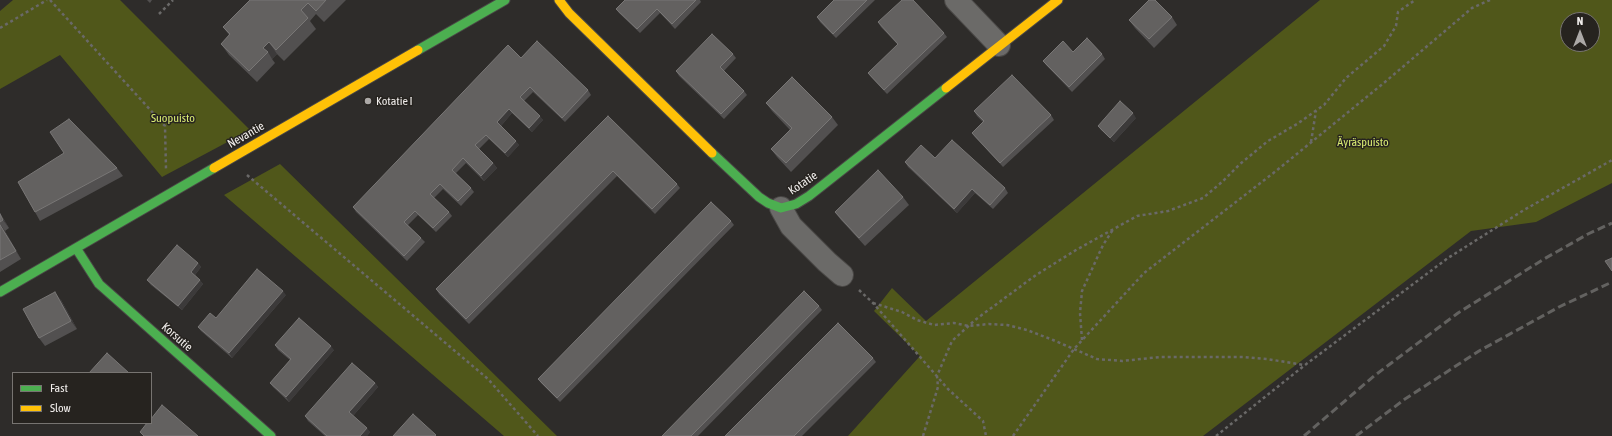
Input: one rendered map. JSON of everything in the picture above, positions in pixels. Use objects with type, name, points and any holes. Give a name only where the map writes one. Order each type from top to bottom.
[{"type":"street","name":"Kotatie","points":[[559,0],[569,13],[722,163],[760,198],[781,208],[796,204],[809,196],[1058,0]]},
{"type":"street","points":[[956,0],[999,45]]},
{"type":"street","name":"Nevantie","points":[[0,292],[491,3]]},
{"type":"street","points":[[781,208],[791,226],[842,275]]},
{"type":"street","name":"Korsutie","points":[[76,248],[99,284],[271,436]]},
{"type":"path","points":[[0,28],[47,0]]},
{"type":"path","points":[[50,0],[165,126],[166,176]]},
{"type":"path","points":[[159,14],[173,0]]},
{"type":"path","points":[[923,436],[938,388],[937,376],[952,341],[968,326],[1036,275],[1114,228],[1137,216],[1168,211],[1203,198],[1268,141],[1324,105],[1346,78],[1384,46],[1396,26],[1398,12],[1415,0]]},
{"type":"path","points":[[1013,436],[1074,348],[1144,273],[1311,142],[1385,82],[1472,8],[1490,0]]},
{"type":"path","points":[[1311,142],[1316,110]]},
{"type":"path","points":[[1216,436],[1305,366],[1448,258],[1524,210],[1612,160]]},
{"type":"path","points":[[245,173],[488,379],[538,436]]},
{"type":"path","points":[[1082,340],[1080,313],[1082,291],[1103,245],[1114,228]]},
{"type":"path","points":[[842,275],[873,303],[948,389],[983,421],[986,436]]},
{"type":"path","points":[[873,303],[902,312],[917,320],[934,325],[954,324],[968,326],[989,324],[1007,325],[1027,330],[1074,348],[1097,359],[1122,361],[1160,357],[1243,357],[1267,359],[1305,366]]},
{"type":"green space","name":"Suopuisto","points":[[13,0],[120,0],[250,130],[162,177],[60,55],[0,89],[0,11]]},
{"type":"green space","name":"Äyräspuisto","points":[[1320,0],[1612,0],[1612,183],[1536,222],[1471,231],[1203,436],[848,436],[920,356],[874,311],[892,288],[926,321]]},
{"type":"green space","points":[[280,164],[557,436],[504,436],[224,195]]},
{"type":"building","points":[[250,0],[326,0],[316,11],[308,3],[301,10],[308,18],[276,50],[269,42],[263,48],[268,52],[249,71],[221,44],[230,34],[223,27]]},
{"type":"building","points":[[625,0],[696,0],[672,24],[657,9],[637,29],[616,9]]},
{"type":"building","points":[[834,0],[867,0],[833,34],[817,17]]},
{"type":"building","points":[[902,0],[913,0],[944,33],[884,90],[868,73],[898,44],[878,22]]},
{"type":"building","points":[[1149,0],[1155,0],[1172,17],[1149,39],[1129,20]]},
{"type":"building","points":[[712,34],[733,54],[720,67],[744,91],[721,114],[676,71]]},
{"type":"building","points":[[1087,38],[1102,54],[1069,87],[1043,61],[1063,41],[1073,52]]},
{"type":"building","points":[[537,41],[588,90],[562,118],[530,87],[520,97],[540,116],[529,128],[509,109],[497,122],[516,141],[505,153],[486,135],[475,145],[493,163],[481,176],[463,158],[452,170],[471,188],[458,201],[440,184],[430,194],[449,212],[433,228],[415,211],[404,222],[421,238],[404,256],[353,207],[508,45],[521,58]]},
{"type":"building","points":[[1012,75],[1051,115],[1000,163],[972,133],[984,121],[974,111]]},
{"type":"building","points":[[792,77],[832,117],[786,163],[771,149],[792,128],[766,103]]},
{"type":"building","points":[[1120,101],[1133,113],[1110,138],[1098,126]]},
{"type":"building","points":[[608,116],[677,184],[652,209],[613,171],[466,319],[436,289]]},
{"type":"building","points":[[69,119],[117,168],[35,212],[18,182],[64,153],[50,132]]},
{"type":"building","points":[[952,140],[1005,188],[990,205],[972,189],[954,209],[905,162],[921,145],[935,158]]},
{"type":"building","points":[[878,170],[903,197],[859,238],[835,212]]},
{"type":"building","points":[[711,202],[731,221],[557,398],[538,379]]},
{"type":"building","points":[[0,214],[3,220],[0,222]]},
{"type":"building","points":[[0,225],[16,251],[0,260]]},
{"type":"building","points":[[177,245],[198,263],[191,272],[200,280],[178,306],[147,280]]},
{"type":"building","points":[[1612,258],[1612,271],[1605,261]]},
{"type":"building","points":[[257,269],[283,291],[229,353],[198,327],[210,313],[216,318]]},
{"type":"building","points":[[804,291],[819,306],[691,436],[662,436]]},
{"type":"building","points":[[55,292],[71,321],[39,338],[23,309]]},
{"type":"building","points":[[299,318],[331,346],[286,397],[270,383],[291,359],[275,345]]},
{"type":"building","points":[[838,323],[873,358],[794,436],[725,436]]},
{"type":"building","points":[[107,353],[128,372],[90,372]]},
{"type":"building","points":[[352,363],[375,383],[349,412],[367,428],[360,436],[327,436],[305,416]]},
{"type":"building","points":[[162,405],[198,436],[144,436],[140,432],[146,424],[152,424],[152,418]]},
{"type":"building","points":[[413,414],[436,435],[393,436]]},
{"type":"railway","points":[[1304,436],[1374,376],[1458,313],[1544,259],[1588,234],[1612,223]]},
{"type":"railway","points":[[1356,436],[1405,399],[1479,351],[1559,307],[1612,282]]},
{"type":"traffic: fast","points":[[418,50],[505,0]]},
{"type":"traffic: fast","points":[[712,153],[759,197],[768,203],[781,208],[796,204],[809,196],[946,88]]},
{"type":"traffic: fast","points":[[0,292],[214,168]]},
{"type":"traffic: fast","points":[[76,248],[99,284],[271,436]]},
{"type":"traffic: slow","points":[[559,0],[569,13],[712,153]]},
{"type":"traffic: slow","points":[[946,88],[1058,0]]},
{"type":"traffic: slow","points":[[214,168],[418,50]]},
{"type":"place","name":"Kotatie I","points":[[368,101]]}]
